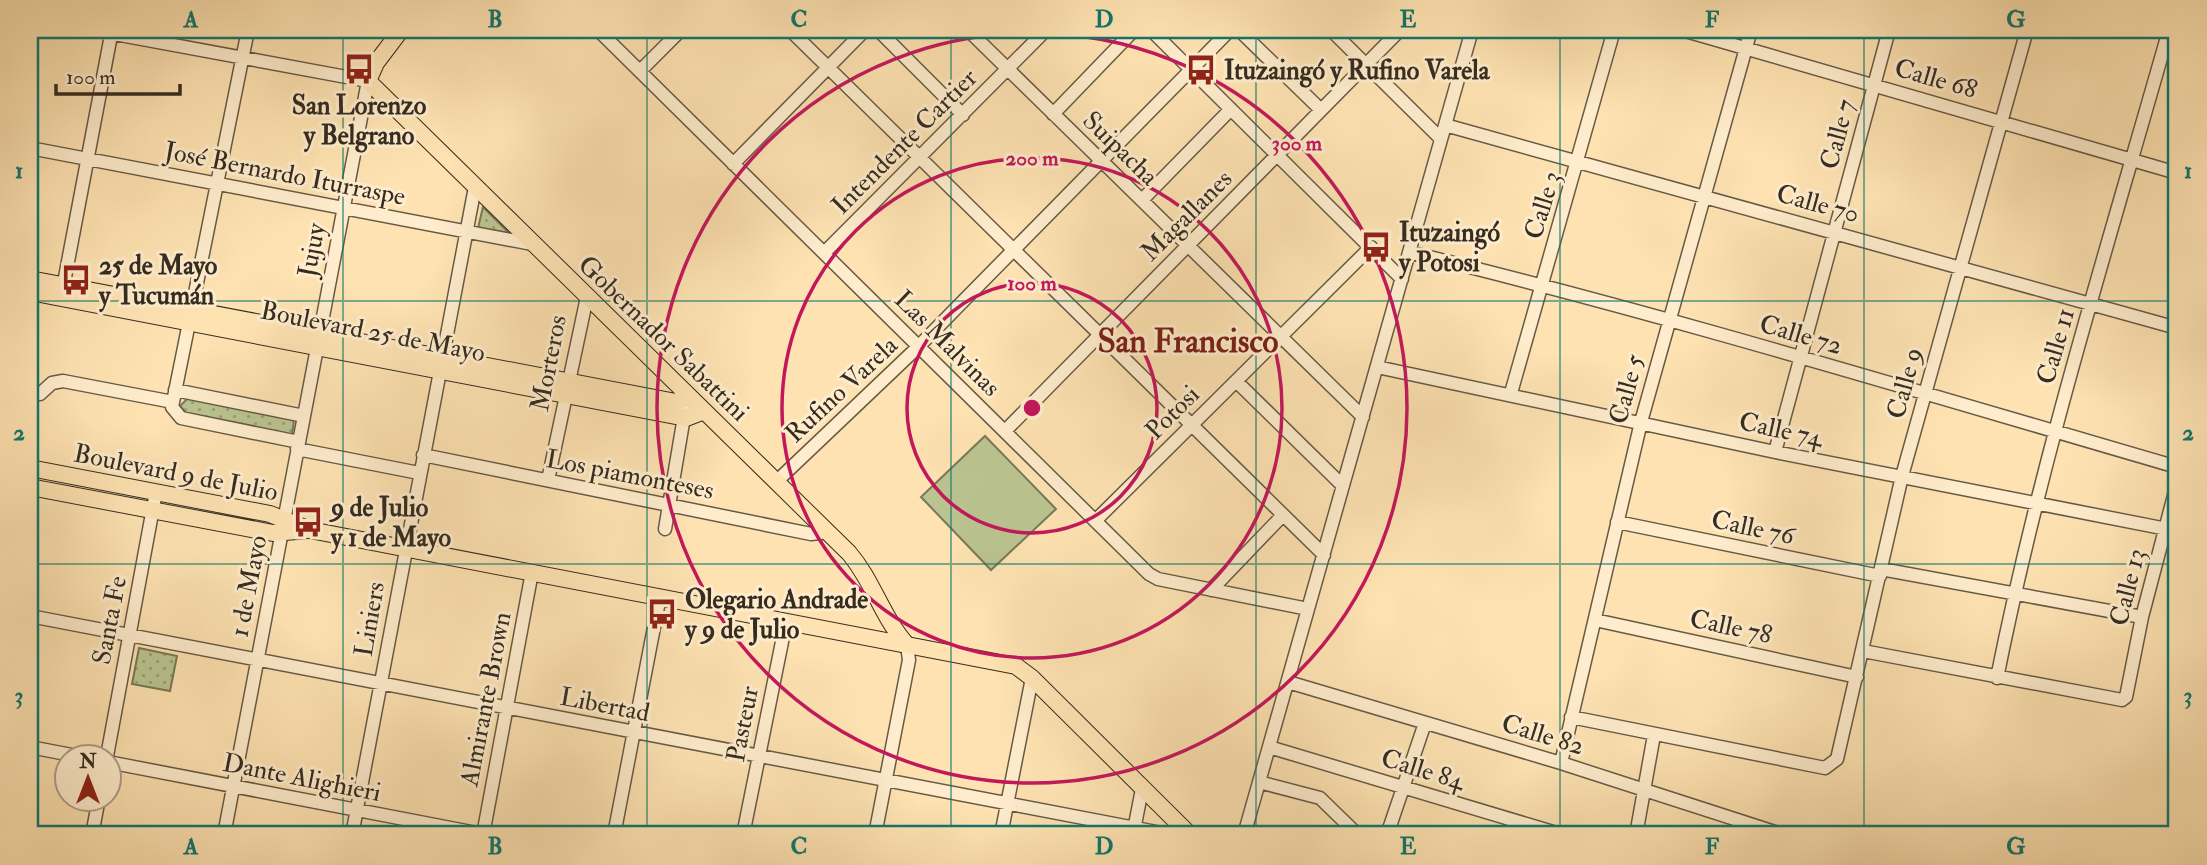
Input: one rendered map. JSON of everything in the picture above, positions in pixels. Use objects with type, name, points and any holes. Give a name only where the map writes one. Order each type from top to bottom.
[{"type":"main road","points":[[368,81],[395,32]]},
{"type":"main road","name":"Gobernador Sabattini","points":[[368,81],[587,297],[685,398],[704,411],[829,532],[859,565],[893,629],[907,645]]},
{"type":"main road","name":"Boulevard 25 de Mayo","points":[[30,279],[62,291],[567,387],[686,418]]},
{"type":"main road","name":"Boulevard 25 de Mayo","points":[[30,292],[62,291]]},
{"type":"main road","name":"Boulevard 25 de Mayo","points":[[567,387],[685,398]]},
{"type":"main road","points":[[686,418],[704,411]]},
{"type":"main road","name":"Boulevard 9 de Julio","points":[[32,468],[156,492],[283,526]]},
{"type":"main road","name":"Boulevard 9 de Julio","points":[[30,489],[153,511],[310,530],[1016,666],[1032,678],[1190,835]]},
{"type":"street","points":[[93,30],[368,81]]},
{"type":"street","points":[[248,30],[173,411],[181,418],[419,473]]},
{"type":"street","name":"Las Malvinas","points":[[598,30],[1095,521],[1158,579],[1308,609]]},
{"type":"street","points":[[640,71],[681,30]]},
{"type":"street","points":[[790,30],[1324,555]]},
{"type":"street","points":[[733,164],[865,30]]},
{"type":"street","points":[[878,30],[963,114]]},
{"type":"street","name":"Suipacha","points":[[968,30],[1363,417]]},
{"type":"street","name":"Intendente Cartier","points":[[824,253],[1046,30]]},
{"type":"street","points":[[1053,114],[1134,30]]},
{"type":"street","points":[[1151,30],[1402,279]]},
{"type":"street","name":"Rufino Varela","points":[[777,481],[919,346],[1230,30]]},
{"type":"street","points":[[1239,30],[1321,110]]},
{"type":"street","points":[[1331,30],[1441,139]]},
{"type":"street","name":"Magallanes","points":[[1004,431],[1400,30]]},
{"type":"street","points":[[1244,835],[1472,30]]},
{"type":"street","name":"Calle 3","points":[[1511,393],[1614,30]]},
{"type":"street","name":"Calle 68","points":[[1682,30],[2177,173]]},
{"type":"street","name":"Calle 5","points":[[1561,763],[1641,422],[1751,30]]},
{"type":"street","name":"Calle 7","points":[[1774,452],[1889,30]]},
{"type":"street","name":"Calle 9","points":[[1654,735],[1825,768],[1835,762],[1840,753],[1902,476],[2027,30]]},
{"type":"street","name":"Calle 11","points":[[1997,678],[2014,593],[2054,431],[2169,30]]},
{"type":"street","points":[[62,291],[112,32]]},
{"type":"street","name":"Jujuy","points":[[317,339],[368,81]]},
{"type":"street","points":[[1142,200],[1231,109]]},
{"type":"street","name":"Calle 70","points":[[1446,125],[2177,328]]},
{"type":"street","name":"José Bernardo Iturraspe","points":[[30,148],[532,244]]},
{"type":"street","name":"Liniers","points":[[352,835],[475,187]]},
{"type":"street","name":"Potosi","points":[[1095,521],[1370,247]]},
{"type":"street","name":"Calle 72","points":[[1409,252],[1541,284],[1800,356],[2177,467]]},
{"type":"street","name":"Morteros","points":[[548,480],[587,297]]},
{"type":"street","name":"1 de Mayo","points":[[224,835],[317,339]]},
{"type":"street","name":"Calle 74","points":[[1377,367],[1511,393],[1774,452],[2171,530]]},
{"type":"street","points":[[30,394],[40,394],[52,383],[63,381],[303,416]]},
{"type":"street","points":[[1236,381],[1343,486]]},
{"type":"street","points":[[665,529],[686,418],[685,398]]},
{"type":"street","name":"Los piamonteses","points":[[423,455],[811,534],[829,532]]},
{"type":"street","points":[[30,489],[32,468]]},
{"type":"street","name":"Calle 13","points":[[1997,678],[2122,700],[2126,697],[2142,617],[2171,530],[2177,484]]},
{"type":"street","name":"Santa Fe","points":[[110,742],[156,492]]},
{"type":"street","points":[[1211,590],[1283,515]]},
{"type":"street","name":"Calle 76","points":[[1617,522],[1880,572],[2142,617]]},
{"type":"street","name":"Almirante Brown","points":[[484,835],[532,572]]},
{"type":"street","points":[[614,835],[660,596]]},
{"type":"street","name":"Libertad","points":[[30,617],[886,779],[1133,832],[1172,835]]},
{"type":"street","name":"Calle 78","points":[[1595,620],[1857,677]]},
{"type":"street","name":"Pasteur","points":[[743,835],[786,622]]},
{"type":"street","points":[[875,835],[909,660],[907,645]]},
{"type":"street","points":[[1863,651],[1997,678]]},
{"type":"street","points":[[1001,835],[1032,678]]},
{"type":"street","name":"Calle 82","points":[[1287,682],[1561,763],[1784,835]]},
{"type":"street","points":[[1571,717],[1654,735],[1636,835]]},
{"type":"street","points":[[1387,835],[1424,723]]},
{"type":"street","points":[[30,747],[52,752]]},
{"type":"street","name":"Calle 84","points":[[1269,747],[1403,787],[1534,831],[1563,835]]},
{"type":"street","name":"Dante Alighieri","points":[[122,765],[484,835]]},
{"type":"street","points":[[1259,782],[1320,798],[1358,835]]},
{"type":"street","points":[[1133,832],[1142,789]]},
{"type":"street","points":[[92,835],[96,812]]},
{"type":"green space","points":[[483,207],[509,233],[478,228]]},
{"type":"green space","points":[[188,398],[294,420],[292,435],[186,413],[180,406]]},
{"type":"green space","points":[[985,436],[1056,509],[991,570],[921,497]]},
{"type":"green space","points":[[139,648],[177,656],[170,691],[132,684]]},
{"type":"place","name":"San Lorenzo y Belgrano","points":[[359,69]]},
{"type":"place","name":"Ituzaingó y Rufino Varela","points":[[1201,70]]},
{"type":"place","name":"Ituzaingó y Potosi","points":[[1376,247]]},
{"type":"place","name":"25 de Mayo y Tucumán","points":[[76,280]]},
{"type":"place","name":"9 de Julio y 1 de Mayo","points":[[308,522]]},
{"type":"place","name":"Olegario Andrade y 9 de Julio","points":[[662,614]]},
{"type":"district","name":"San Francisco","points":[[1188,340]]}]
